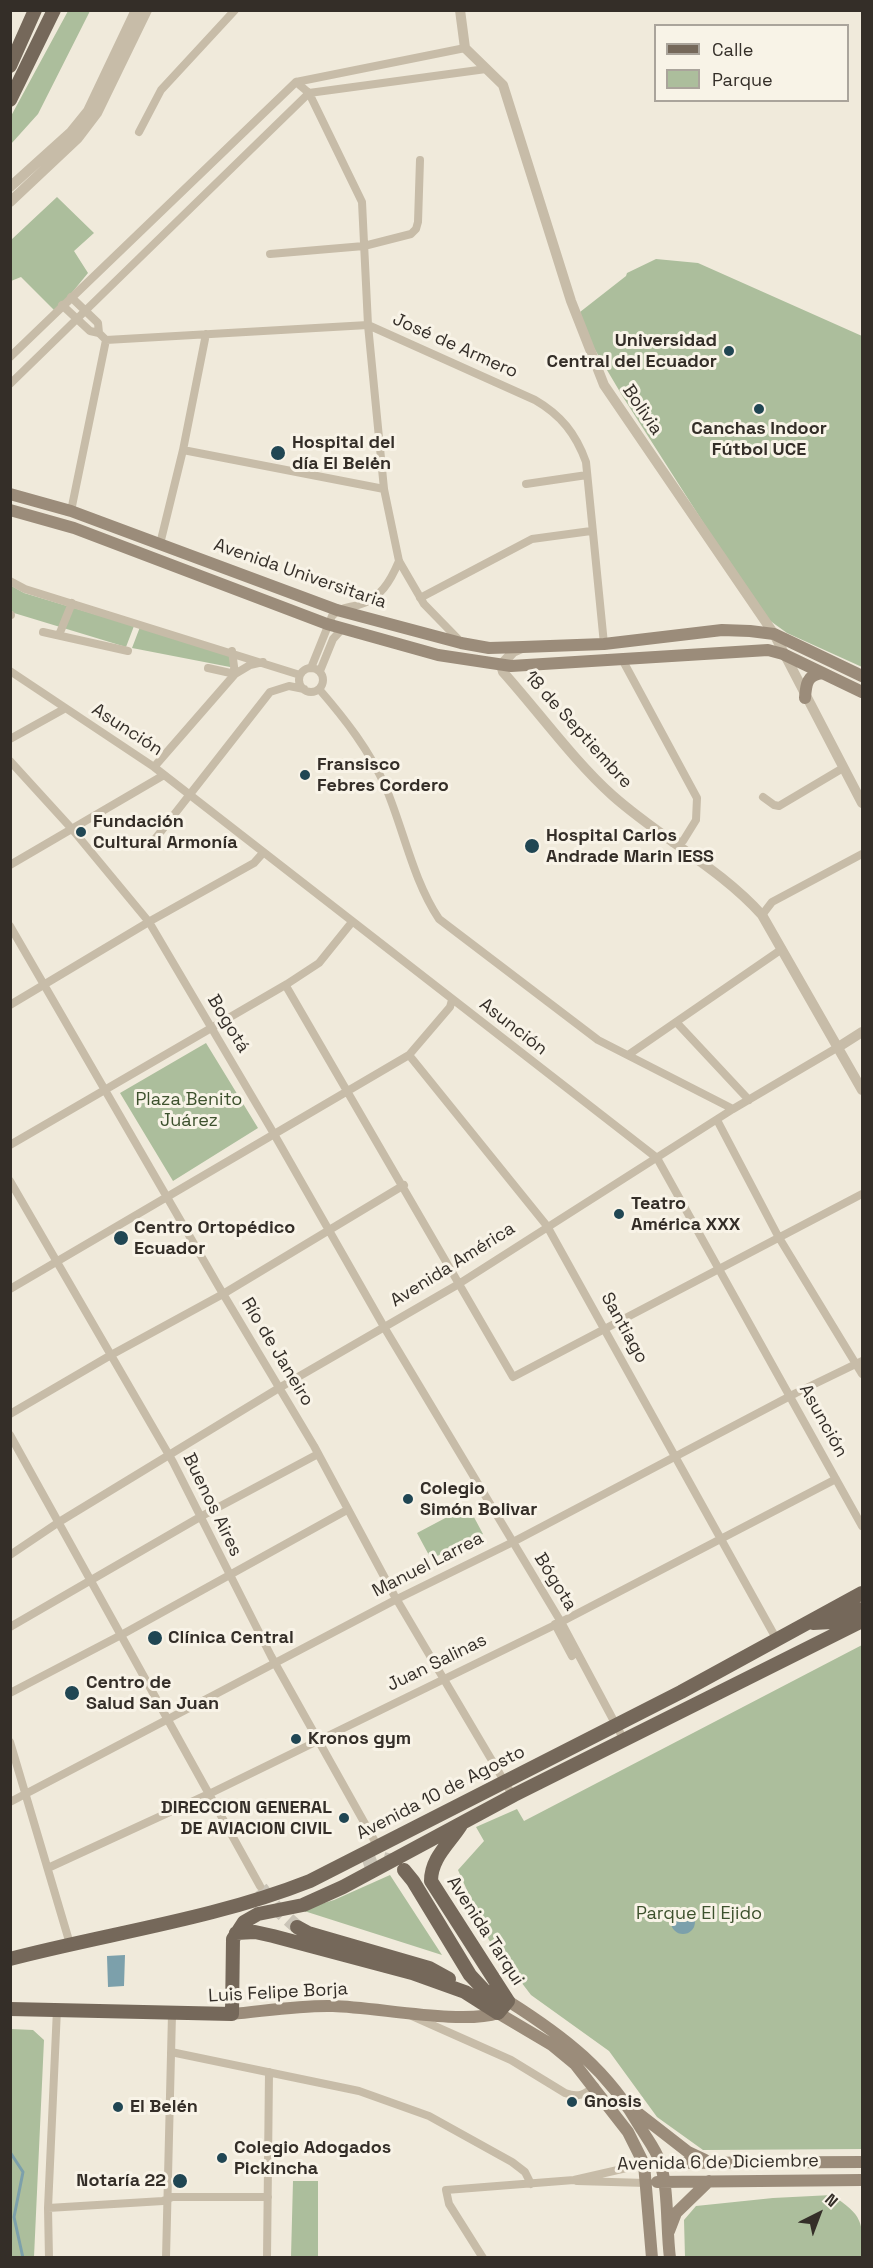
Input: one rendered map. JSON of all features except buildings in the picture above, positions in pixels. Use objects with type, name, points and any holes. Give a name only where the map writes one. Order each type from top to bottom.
[{"type":"main road","points":[[10,66],[14,50],[33,10]]},
{"type":"main road","points":[[10,100],[33,58],[54,10]]},
{"type":"main road","points":[[14,50],[33,58]]},
{"type":"main road","name":"Avenida Universitaria","points":[[10,494],[70,511],[338,610],[461,643],[489,648],[604,644],[722,630],[774,634],[862,676]]},
{"type":"main road","name":"Avenida Universitaria","points":[[10,510],[74,528],[327,624],[408,649],[501,665],[623,661],[768,650],[783,654],[862,692]]},
{"type":"main road","points":[[805,698],[810,677],[822,673]]},
{"type":"main road","name":"Avenida 10 de Agosto","points":[[10,1959],[226,1909],[302,1885],[777,1640],[862,1593]]},
{"type":"main road","points":[[814,1645],[806,1624],[832,1622],[862,1609]]},
{"type":"main road","name":"Avenida 10 de Agosto","points":[[236,1933],[252,1917],[303,1905],[333,1892],[513,1796],[862,1621]]},
{"type":"main road","name":"Avenida Tarqui","points":[[463,1822],[435,1860],[431,1869],[431,1881],[508,2001],[557,2032],[585,2055],[627,2105],[660,2163],[670,2258]]},
{"type":"main road","points":[[226,1909],[241,1912],[264,1908],[323,1889],[364,1866]]},
{"type":"main road","points":[[404,1870],[470,1975],[484,1991],[508,2001],[498,2013]]},
{"type":"main road","points":[[297,1927],[308,1933],[429,1968],[448,1978],[465,1992]]},
{"type":"main road","name":"Avenida Tarqui","points":[[236,1933],[255,1932],[273,1936],[412,1973],[465,1992],[552,2046],[575,2064],[595,2086],[628,2132],[644,2164],[652,2258]]},
{"type":"main road","points":[[232,2014],[233,1939],[236,1933]]},
{"type":"main road","name":"Luis Felipe Borja","points":[[10,2009],[232,2014],[331,2006],[401,2011]]},
{"type":"main road","name":"Avenida Tarqui","points":[[401,2011],[487,2017],[498,2013]]},
{"type":"main road","points":[[627,2105],[688,2152],[715,2163]]},
{"type":"main road","name":"Avenida 6 de Diciembre","points":[[644,2164],[862,2162]]},
{"type":"main road","name":"Avenida 6 de Diciembre","points":[[646,2183],[862,2180]]},
{"type":"main road","points":[[667,2234],[676,2213],[709,2181]]},
{"type":"street","points":[[10,188],[71,132],[88,111],[136,10]]},
{"type":"street","points":[[10,202],[78,138],[97,113],[147,10]]},
{"type":"street","points":[[139,132],[161,90],[235,10]]},
{"type":"street","points":[[10,357],[296,82],[465,48],[460,10]]},
{"type":"street","name":"Bolivia","points":[[465,48],[503,85],[571,301],[604,385],[774,634],[805,698],[862,802]]},
{"type":"street","points":[[10,384],[309,93],[486,69]]},
{"type":"street","points":[[296,82],[309,93],[362,202],[368,325],[384,489],[399,561],[420,598],[461,643]]},
{"type":"street","points":[[270,254],[364,246],[411,234],[416,229],[420,160]]},
{"type":"street","points":[[71,297],[98,324],[99,333]]},
{"type":"street","points":[[62,305],[90,331],[99,333],[106,340],[70,511]]},
{"type":"street","name":"José de Armero","points":[[106,340],[368,325],[535,400],[555,412],[580,446],[587,475],[604,644]]},
{"type":"street","points":[[160,544],[183,450],[206,334]]},
{"type":"street","points":[[183,450],[384,489]]},
{"type":"street","points":[[526,484],[587,475]]},
{"type":"street","points":[[420,598],[532,538],[591,531]]},
{"type":"street","points":[[316,670],[327,624],[338,610],[360,605],[373,598],[390,580],[399,561]]},
{"type":"street","points":[[10,581],[25,589],[232,651],[300,675],[316,670],[333,639],[342,629]]},
{"type":"street","points":[[59,635],[72,603]]},
{"type":"street","points":[[44,632],[128,651]]},
{"type":"street","name":"18 de Septiembre","points":[[523,647],[513,652],[501,665],[503,672],[611,794],[746,896],[762,915],[840,1046],[862,1090]]},
{"type":"street","points":[[232,651],[235,674]]},
{"type":"street","points":[[623,661],[697,798],[696,820],[683,841],[673,843]]},
{"type":"street","points":[[154,767],[235,674],[250,665],[267,662]]},
{"type":"street","points":[[208,668],[235,674]]},
{"type":"street","points":[[155,839],[270,692],[289,686],[312,692],[319,689],[323,678],[316,670]]},
{"type":"street","name":"Asunción","points":[[10,671],[154,767],[262,854],[657,1158],[721,1269],[862,1527]]},
{"type":"street","points":[[300,675],[299,682],[304,689]]},
{"type":"street","points":[[319,689],[373,760],[425,894],[439,919],[598,1040],[733,1109]]},
{"type":"street","points":[[10,739],[64,709]]},
{"type":"street","name":"Bogotá","points":[[10,761],[72,829],[149,922],[274,1133],[384,1328]]},
{"type":"street","points":[[763,797],[779,806],[843,768]]},
{"type":"street","points":[[10,865],[164,775]]},
{"type":"street","points":[[10,1005],[149,922],[254,863],[262,854]]},
{"type":"street","points":[[762,915],[772,902],[862,854]]},
{"type":"street","points":[[10,1145],[286,986],[319,963],[352,922]]},
{"type":"street","name":"Río de Janeiro","points":[[10,926],[318,1454],[397,1599],[513,1796]]},
{"type":"street","points":[[628,1055],[782,949]]},
{"type":"street","points":[[286,986],[404,1185],[457,1285],[513,1377],[721,1269],[778,1236],[862,1194]]},
{"type":"street","points":[[10,1289],[409,1054],[450,1007],[452,1000]]},
{"type":"street","points":[[677,1023],[749,1100]]},
{"type":"street","name":"Avenida América","points":[[10,1555],[58,1522],[279,1388],[457,1285],[733,1109],[862,1032]]},
{"type":"street","name":"Santiago","points":[[409,1054],[547,1226],[777,1640]]},
{"type":"street","points":[[717,1120],[778,1236],[859,1363],[862,1374]]},
{"type":"street","name":"Buenos Aires","points":[[10,1181],[169,1455],[275,1663],[378,1847]]},
{"type":"street","points":[[10,1414],[111,1355],[223,1294],[404,1185]]},
{"type":"street","name":"Bógota","points":[[384,1328],[558,1623],[613,1725],[624,1740]]},
{"type":"street","name":"Manuel Larrea","points":[[10,1802],[397,1599],[511,1543],[790,1396],[859,1363]]},
{"type":"street","points":[[10,1435],[211,1792],[260,1886]]},
{"type":"street","points":[[10,1627],[200,1517],[318,1454]]},
{"type":"street","name":"Juan Salinas","points":[[48,1868],[211,1792],[558,1623],[721,1541],[836,1479]]},
{"type":"street","points":[[10,1693],[123,1634],[347,1510]]},
{"type":"street","points":[[10,1743],[70,1944]]},
{"type":"street","points":[[49,2258],[48,2208],[57,2009]]},
{"type":"street","name":"Luis Felipe Borja","points":[[401,2011],[511,2060],[565,2094],[574,2097],[585,2094],[595,2086]]},
{"type":"street","points":[[166,2258],[172,2014]]},
{"type":"street","points":[[171,2052],[359,2091],[429,2116],[512,2162],[525,2172],[531,2184]]},
{"type":"street","points":[[267,2258],[269,2072]]},
{"type":"street","name":"Avenida 6 de Diciembre","points":[[483,2258],[449,2204],[444,2192],[574,2180],[644,2164]]},
{"type":"street","name":"Avenida 6 de Diciembre","points":[[574,2180],[646,2183]]},
{"type":"street","points":[[48,2208],[168,2199],[268,2197]]},
{"type":"green space","points":[[68,11],[90,11],[38,114],[11,144],[11,116]]},
{"type":"green space","points":[[57,197],[94,233],[74,251],[88,273],[56,312],[21,277],[11,281],[11,240]]},
{"type":"green space","points":[[656,259],[698,263],[862,336],[862,667],[787,633],[769,620],[715,541],[588,338],[580,312],[627,273]]},
{"type":"green space","points":[[10,585],[24,593],[134,626],[126,647],[14,613],[11,610]]},
{"type":"green space","points":[[140,627],[231,655],[230,667],[132,648]]},
{"type":"green space","name":"Plaza Benito Juárez","points":[[206,1043],[258,1128],[173,1181],[120,1093]]},
{"type":"green space","points":[[468,1506],[483,1534],[431,1559],[417,1533]]},
{"type":"green space","name":"Parque El Ejido","points":[[862,1645],[862,2149],[703,2150],[657,2117],[609,2051],[531,1995],[489,1940],[458,1870],[484,1841],[476,1827],[517,1809],[524,1821]]},
{"type":"green space","points":[[390,1875],[442,1955],[301,1910],[334,1900]]},
{"type":"green space","points":[[11,2029],[33,2030],[44,2040],[34,2257],[11,2257]]},
{"type":"green space","points":[[293,2181],[318,2181],[318,2257],[291,2257]]},
{"type":"green space","points":[[832,2195],[850,2208],[859,2220],[862,2257],[685,2257],[684,2220],[696,2206]]},
{"type":"water","points":[[683,1910],[688,1911],[694,1917],[694,1927],[688,1933],[683,1934],[678,1933],[672,1927],[671,1922],[672,1917],[678,1911]]},
{"type":"water","points":[[125,1955],[124,1986],[108,1987],[107,1956]]},
{"type":"waterway","points":[[10,2152],[23,2172],[14,2217],[23,2258]]},
{"type":"tunnel","points":[[364,1866],[383,1859],[393,1861]]},
{"type":"tunnel","points":[[261,1888],[277,1909],[297,1927]]},
{"type":"place","name":"Universidad Central del Ecuador","points":[[729,351]]},
{"type":"place","name":"Canchas Indoor Fútbol UCE","points":[[759,409]]},
{"type":"place","name":"Hospital del día El Belėn","points":[[278,453]]},
{"type":"place","name":"Fransisco Febres Cordero","points":[[305,775]]},
{"type":"place","name":"Fundación Cultural Armonía","points":[[81,832]]},
{"type":"place","name":"Hospital Carlos Andrade Marin IESS","points":[[532,846]]},
{"type":"place","name":"Teatro América XXX","points":[[619,1214]]},
{"type":"place","name":"Centro Ortopédico Ecuador","points":[[121,1238]]},
{"type":"place","name":"Colegio Simón Bolivar","points":[[408,1499]]},
{"type":"place","name":"Clínica Central","points":[[155,1638]]},
{"type":"place","name":"Centro de Salud San Juan","points":[[72,1693]]},
{"type":"place","name":"Kronos gym","points":[[296,1739]]},
{"type":"place","name":"DIRECCION GENERAL DE AVIACION CIVIL","points":[[344,1818]]},
{"type":"place","name":"Gnosis","points":[[572,2102]]},
{"type":"place","name":"El Belén","points":[[118,2107]]},
{"type":"place","name":"Colegio Adogados Pickincha","points":[[222,2158]]},
{"type":"place","name":"Notaría 22","points":[[180,2181]]}]
